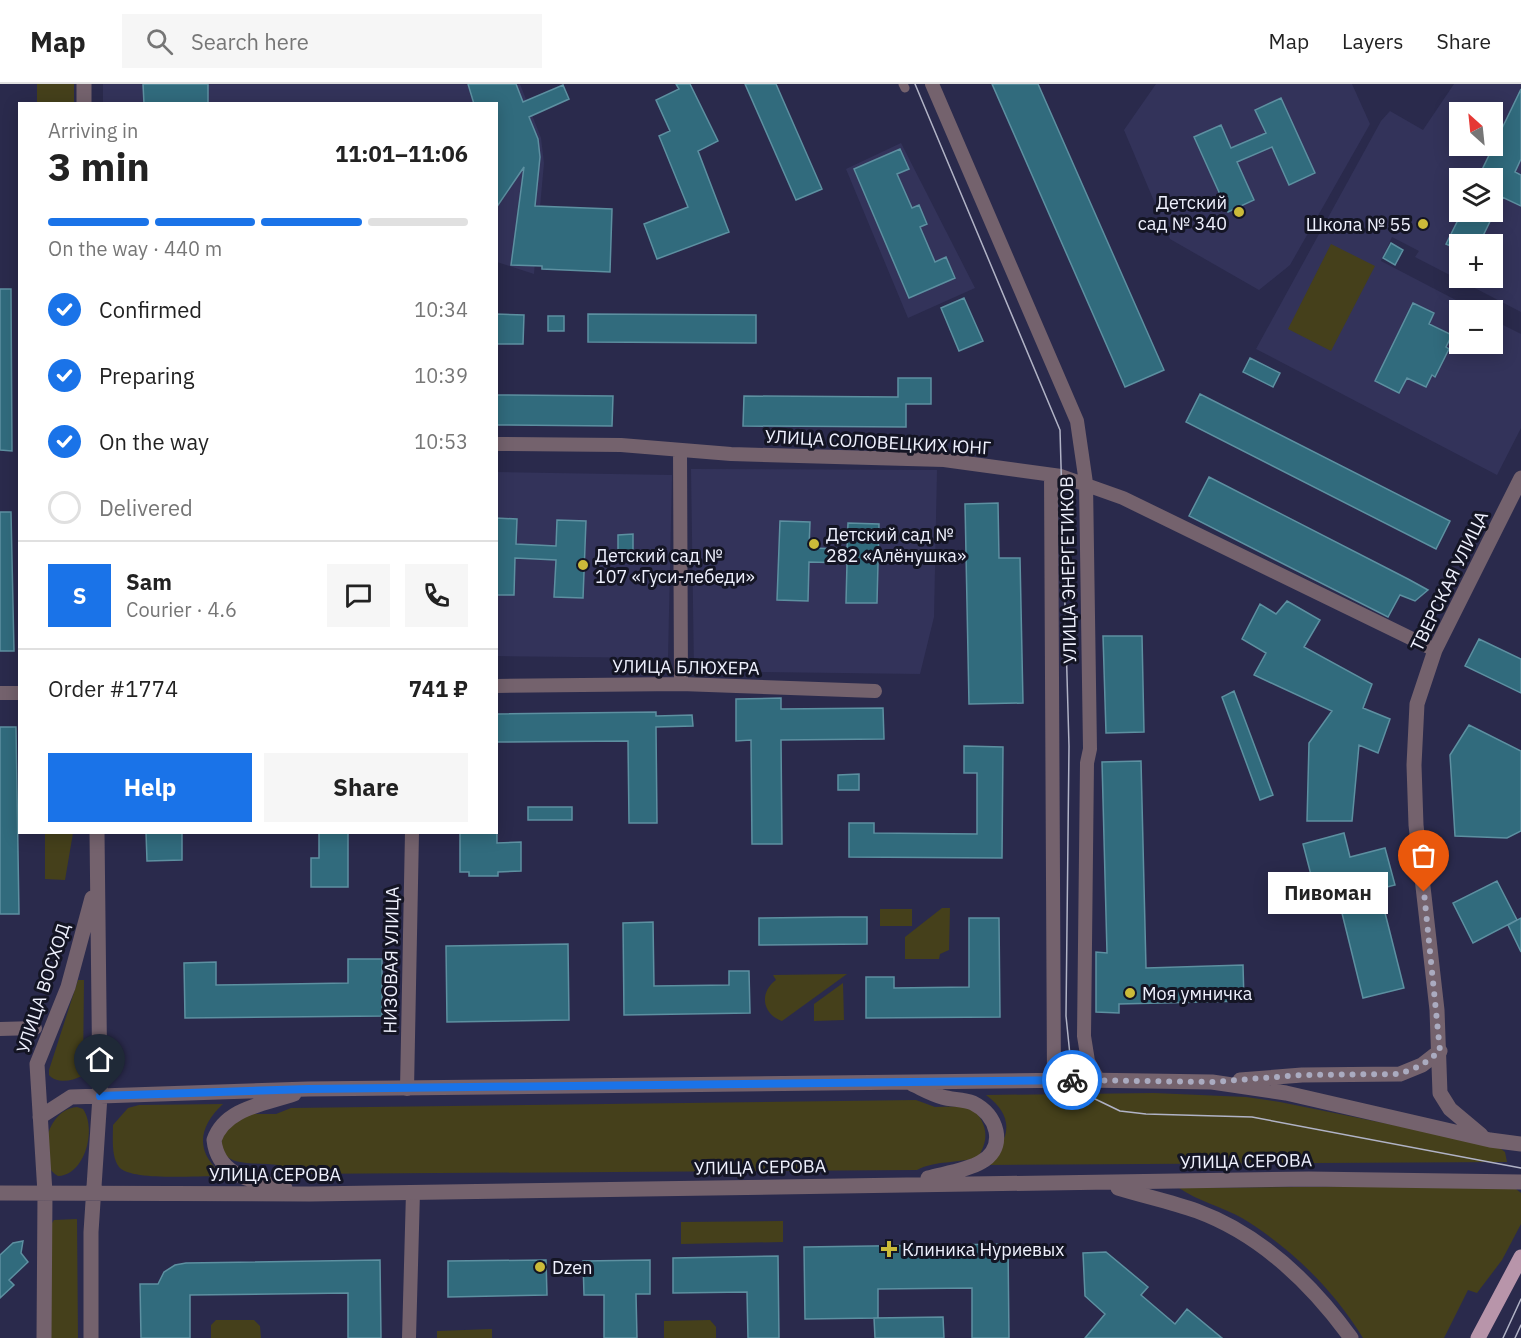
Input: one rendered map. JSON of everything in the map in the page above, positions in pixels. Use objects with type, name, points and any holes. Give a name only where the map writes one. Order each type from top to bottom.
[{"type":"main road","points":[[1478,1338],[1521,1257]]},
{"type":"street","points":[[84,84],[84,102]]},
{"type":"street","name":"УЛИЦА ЭНЕРГЕТИКОВ","points":[[932,84],[1077,422],[1086,483],[1090,749],[1087,763],[1084,1036],[1088,1061],[1100,1081]]},
{"type":"street","name":"УЛИЦА СОЛОВЕЦКИХ ЮНГ","points":[[498,444],[621,445],[680,450],[944,460],[1051,475],[1086,483],[1123,498],[1435,650]]},
{"type":"street","points":[[680,450],[681,684]]},
{"type":"street","name":"УЛИЦА ЭНЕРГЕТИКОВ","points":[[1051,475],[1054,1081]]},
{"type":"street","name":"ТВЕРСКАЯ УЛИЦА","points":[[1483,1137],[1450,1109],[1440,1093],[1440,1051],[1416,825],[1414,765],[1417,704],[1435,650],[1521,478]]},
{"type":"street","name":"УЛИЦА БЛЮХЕРА","points":[[498,686],[681,684],[875,691]]},
{"type":"street","points":[[0,693],[18,693]]},
{"type":"street","name":"УЛИЦА ВОСХОД","points":[[91,1338],[90,1268],[100,1096],[97,834]]},
{"type":"street","name":"НИЗОВАЯ УЛИЦА","points":[[407,1089],[412,834]]},
{"type":"street","name":"УЛИЦА ВОСХОД","points":[[44,1338],[45,1193],[37,1064],[68,987],[92,900],[98,868]]},
{"type":"street","points":[[0,1029],[35,1028]]},
{"type":"street","points":[[40,1117],[71,1097],[308,1089],[907,1082],[1212,1082],[1302,1075],[1400,1074],[1422,1065],[1440,1051]]},
{"type":"street","points":[[907,1082],[942,1097],[973,1103],[986,1111],[993,1121],[996,1137],[991,1154],[978,1164],[908,1183]]},
{"type":"street","points":[[1212,1082],[1286,1093],[1521,1144]]},
{"type":"street","points":[[308,1089],[235,1114],[225,1120],[214,1140],[219,1160],[235,1174],[310,1194]]},
{"type":"street","name":"УЛИЦА СЕРОВА","points":[[0,1193],[310,1194],[908,1183],[1101,1184],[1309,1179],[1521,1182]]},
{"type":"street","points":[[1101,1184],[1197,1211],[1218,1220],[1267,1249],[1301,1277],[1351,1338]]},
{"type":"street","points":[[409,1338],[412,1192]]},
{"type":"shaded area","points":[[37,84],[74,84],[74,102],[37,102]]},
{"type":"shaded area","points":[[103,84],[520,84],[541,138],[544,163],[534,274],[498,262],[498,102],[103,102]]},
{"type":"shaded area","name":"Детский сад № 340","points":[[1156,84],[1352,84],[1370,124],[1290,265],[1259,290],[1170,239],[1124,130]]},
{"type":"shaded area","points":[[1454,84],[1521,84],[1521,312],[1503,303],[1503,300],[1498,300],[1475,288],[1503,288],[1503,234],[1449,234],[1449,275],[1415,257],[1419,251],[1392,237],[1381,261],[1456,300],[1449,300],[1449,354],[1503,354],[1503,325],[1521,334],[1521,428],[1497,475],[1256,349],[1381,121],[1390,111],[1423,130]]},
{"type":"shaded area","points":[[901,143],[975,288],[908,318],[846,169]]},
{"type":"shaded area","points":[[1331,244],[1375,266],[1331,351],[1288,329]]},
{"type":"shaded area","name":"Детский сад № 282 «Алёнушка»","points":[[691,469],[937,470],[934,617],[920,674],[694,671]]},
{"type":"shaded area","name":"Детский сад № 107 «Гуси-лебеди»","points":[[498,472],[672,475],[668,658],[498,656]]},
{"type":"shaded area","points":[[45,834],[73,834],[65,880],[45,879]]},
{"type":"shaded area","points":[[942,908],[950,908],[949,950],[940,954],[939,959],[905,959],[905,937]]},
{"type":"shaded area","points":[[880,909],[912,909],[912,926],[880,926]]},
{"type":"shaded area","points":[[847,974],[782,1021],[775,1018],[767,1008],[765,996],[776,980],[773,975]]},
{"type":"shaded area","points":[[78,980],[84,980],[83,1071],[82,1076],[78,1078],[60,1081],[49,1075],[49,1070]]},
{"type":"shaded area","points":[[843,983],[844,1020],[814,1021],[814,1004]]},
{"type":"shaded area","points":[[1154,1093],[1246,1097],[1280,1102],[1497,1146],[1505,1152],[1507,1162],[986,1165],[1000,1147],[1006,1130],[1006,1121],[996,1104],[986,1095]]},
{"type":"shaded area","points":[[916,1100],[935,1107],[970,1106],[980,1117],[985,1130],[984,1143],[978,1157],[917,1170],[294,1174],[278,1165],[248,1163],[229,1158],[223,1152],[221,1143],[224,1130],[250,1114],[276,1114],[291,1108]]},
{"type":"shaded area","points":[[223,1104],[208,1122],[203,1141],[208,1159],[225,1176],[138,1175],[126,1172],[116,1163],[113,1125],[128,1108],[139,1105]]},
{"type":"shaded area","points":[[77,1107],[83,1109],[87,1118],[89,1128],[86,1150],[75,1168],[67,1174],[58,1176],[46,1160],[47,1137],[58,1117],[66,1110]]},
{"type":"shaded area","points":[[1511,1185],[1521,1193],[1521,1224],[1502,1260],[1477,1293],[1468,1290],[1444,1338],[1363,1338],[1324,1286],[1294,1256],[1242,1218],[1179,1188]]},
{"type":"shaded area","points":[[77,1219],[78,1338],[50,1338],[50,1226],[54,1220]]},
{"type":"shaded area","points":[[783,1221],[783,1242],[681,1244],[681,1222]]},
{"type":"shaded area","points":[[216,1320],[254,1320],[260,1326],[261,1338],[211,1338],[211,1325]]},
{"type":"shaded area","points":[[710,1320],[716,1327],[716,1338],[664,1338],[664,1321]]},
{"type":"shaded area","points":[[492,1329],[492,1338],[437,1338],[437,1331]]},
{"type":"building","points":[[143,84],[208,84],[208,102],[144,102]]},
{"type":"building","points":[[468,84],[516,84],[523,102],[563,85],[569,99],[529,117],[538,139],[540,157],[535,206],[612,209],[610,272],[542,269],[542,266],[511,265],[524,167],[498,205],[498,102],[473,102]]},
{"type":"building","points":[[676,84],[690,84],[718,141],[698,151],[729,232],[657,259],[644,224],[688,207],[659,136],[670,131],[656,100],[679,89]]},
{"type":"building","points":[[745,84],[776,84],[822,189],[796,200]]},
{"type":"building","points":[[992,84],[1038,84],[1164,370],[1125,387]]},
{"type":"building","points":[[1521,89],[1521,159],[1515,172],[1521,175],[1521,206],[1503,197],[1503,168],[1483,168],[1489,156],[1503,156],[1503,126]]},
{"type":"building","points":[[1281,98],[1315,173],[1289,185],[1272,147],[1237,162],[1254,200],[1228,212],[1194,137],[1221,125],[1231,148],[1266,133],[1255,110]]},
{"type":"building","points":[[900,149],[909,169],[897,174],[912,208],[919,205],[927,224],[920,227],[935,262],[946,257],[955,278],[909,298],[854,169]]},
{"type":"building","points":[[1457,222],[1490,222],[1484,234],[1451,234]]},
{"type":"building","points":[[1391,243],[1403,250],[1395,265],[1383,258]]},
{"type":"building","points":[[0,289],[11,289],[12,451],[0,450]]},
{"type":"building","points":[[964,298],[983,341],[959,351],[941,308]]},
{"type":"building","points":[[1413,303],[1434,313],[1429,324],[1449,334],[1446,347],[1449,349],[1435,377],[1432,375],[1426,387],[1407,378],[1399,393],[1375,381]]},
{"type":"building","points":[[498,314],[524,315],[523,344],[498,344]]},
{"type":"building","points":[[588,314],[756,315],[756,343],[588,342]]},
{"type":"building","points":[[548,316],[564,316],[564,331],[548,331]]},
{"type":"building","points":[[1250,358],[1280,373],[1273,387],[1243,372]]},
{"type":"building","points":[[898,378],[931,378],[931,404],[906,404],[906,427],[743,426],[744,396],[898,397]]},
{"type":"building","points":[[1200,394],[1450,521],[1436,549],[1186,422]]},
{"type":"building","points":[[498,395],[613,396],[612,426],[498,425]]},
{"type":"building","points":[[1209,477],[1428,590],[1415,601],[1400,595],[1388,617],[1189,516]]},
{"type":"building","points":[[998,503],[999,558],[1020,558],[1023,703],[969,704],[965,504]]},
{"type":"building","points":[[0,512],[11,512],[14,651],[0,651]]},
{"type":"building","points":[[498,518],[517,519],[516,544],[556,546],[557,520],[586,521],[583,598],[554,597],[556,560],[515,558],[514,595],[498,595]]},
{"type":"building","points":[[780,521],[810,522],[809,548],[847,549],[848,523],[879,524],[877,603],[846,603],[847,563],[809,562],[808,601],[777,600]]},
{"type":"building","points":[[633,534],[633,551],[618,551],[618,535]]},
{"type":"building","points":[[1287,601],[1320,620],[1304,647],[1372,684],[1363,708],[1390,719],[1378,753],[1359,745],[1352,821],[1307,821],[1309,743],[1332,711],[1254,675],[1266,653],[1242,639],[1260,604],[1276,614]]},
{"type":"building","points":[[1103,636],[1142,636],[1144,732],[1106,733]]},
{"type":"building","points":[[1479,639],[1521,659],[1521,693],[1465,666]]},
{"type":"building","points":[[1234,691],[1273,795],[1260,800],[1222,697]]},
{"type":"building","points":[[781,698],[781,709],[883,708],[884,739],[781,740],[782,844],[752,844],[751,740],[736,741],[736,699]]},
{"type":"building","points":[[656,712],[656,716],[692,715],[693,726],[656,727],[657,823],[629,823],[628,741],[498,742],[498,714]]},
{"type":"building","points":[[1469,725],[1521,751],[1521,831],[1507,838],[1455,836],[1450,755]]},
{"type":"building","points":[[0,727],[16,727],[19,914],[0,914]]},
{"type":"building","points":[[964,746],[1003,747],[1002,858],[849,857],[849,823],[874,823],[874,833],[977,834],[977,773],[964,773]]},
{"type":"building","points":[[1141,761],[1146,968],[1243,965],[1244,1001],[1119,1004],[1119,1013],[1096,1012],[1096,952],[1107,953],[1102,762]]},
{"type":"building","points":[[859,774],[859,790],[838,790],[838,775]]},
{"type":"building","points":[[528,807],[572,807],[572,820],[528,820]]},
{"type":"building","points":[[1344,833],[1350,857],[1385,848],[1395,885],[1379,889],[1404,988],[1363,998],[1337,893],[1317,898],[1303,844]]},
{"type":"building","points":[[146,834],[182,834],[182,860],[147,861]]},
{"type":"building","points":[[319,834],[348,834],[348,887],[311,887],[311,858],[319,858]]},
{"type":"building","points":[[460,834],[497,834],[497,843],[521,842],[521,871],[498,872],[498,876],[469,876],[469,872],[460,872]]},
{"type":"building","points":[[1497,881],[1517,920],[1473,943],[1453,903]]},
{"type":"building","points":[[867,917],[867,944],[759,945],[759,918]]},
{"type":"building","points":[[969,918],[999,918],[1000,1017],[866,1018],[866,977],[894,977],[894,988],[969,987]]},
{"type":"building","points":[[1521,918],[1521,952],[1508,925]]},
{"type":"building","points":[[653,922],[654,986],[729,985],[729,971],[749,971],[750,1013],[624,1015],[623,923]]},
{"type":"building","points":[[568,944],[569,1020],[447,1022],[446,946]]},
{"type":"building","points":[[348,959],[382,959],[382,1016],[185,1018],[184,963],[216,962],[216,985],[348,983]]},
{"type":"building","points":[[23,1241],[21,1253],[28,1262],[9,1280],[14,1285],[0,1298],[0,1255],[13,1243]]},
{"type":"building","points":[[1008,1244],[1009,1338],[972,1338],[972,1288],[878,1289],[878,1318],[805,1319],[804,1247]]},
{"type":"building","points":[[1106,1252],[1148,1287],[1141,1295],[1175,1324],[1187,1309],[1222,1338],[1085,1338],[1105,1314],[1085,1296],[1083,1253]]},
{"type":"building","points":[[778,1256],[779,1338],[748,1338],[747,1292],[673,1293],[673,1258]]},
{"type":"building","points":[[380,1260],[381,1338],[348,1338],[348,1293],[190,1295],[190,1338],[141,1338],[140,1284],[158,1284],[164,1272],[175,1265]]},
{"type":"building","points":[[546,1260],[547,1295],[448,1297],[448,1261]]},
{"type":"building","points":[[650,1260],[650,1294],[636,1294],[637,1338],[604,1338],[604,1295],[584,1295],[583,1261]]},
{"type":"building","points":[[943,1317],[944,1338],[875,1338],[874,1318]]},
{"type":"tram line","points":[[915,84],[1060,430],[1069,746],[1066,1016],[1071,1065],[1077,1080],[1093,1098],[1120,1111],[1146,1114],[1252,1117],[1521,1168]]},
{"type":"tram line","points":[[1503,1338],[1521,1299]]},
{"type":"tram line","points":[[1515,1338],[1521,1325]]},
{"type":"way so far","points":[[1072,1080],[1212,1082],[1302,1075],[1400,1074],[1422,1065],[1440,1051],[1424,892]]},
{"type":"place","name":"Детский сад № 340","points":[[1239,212]]},
{"type":"place","name":"Школа № 55","points":[[1423,224]]},
{"type":"place","name":"Детский сад № 282 «Алёнушка»","points":[[814,544]]},
{"type":"place","name":"Детский сад № 107 «Гуси-лебеди»","points":[[583,565]]},
{"type":"place","name":"Пивоман","points":[[1424,892]]},
{"type":"place","name":"Моя умничка","points":[[1130,993]]},
{"type":"place","name":"Клиника Нуриевых","points":[[889,1249]]},
{"type":"place","name":"Dzen","points":[[540,1267]]},
{"type":"route","points":[[100,1096],[308,1089],[1072,1080]]}]
